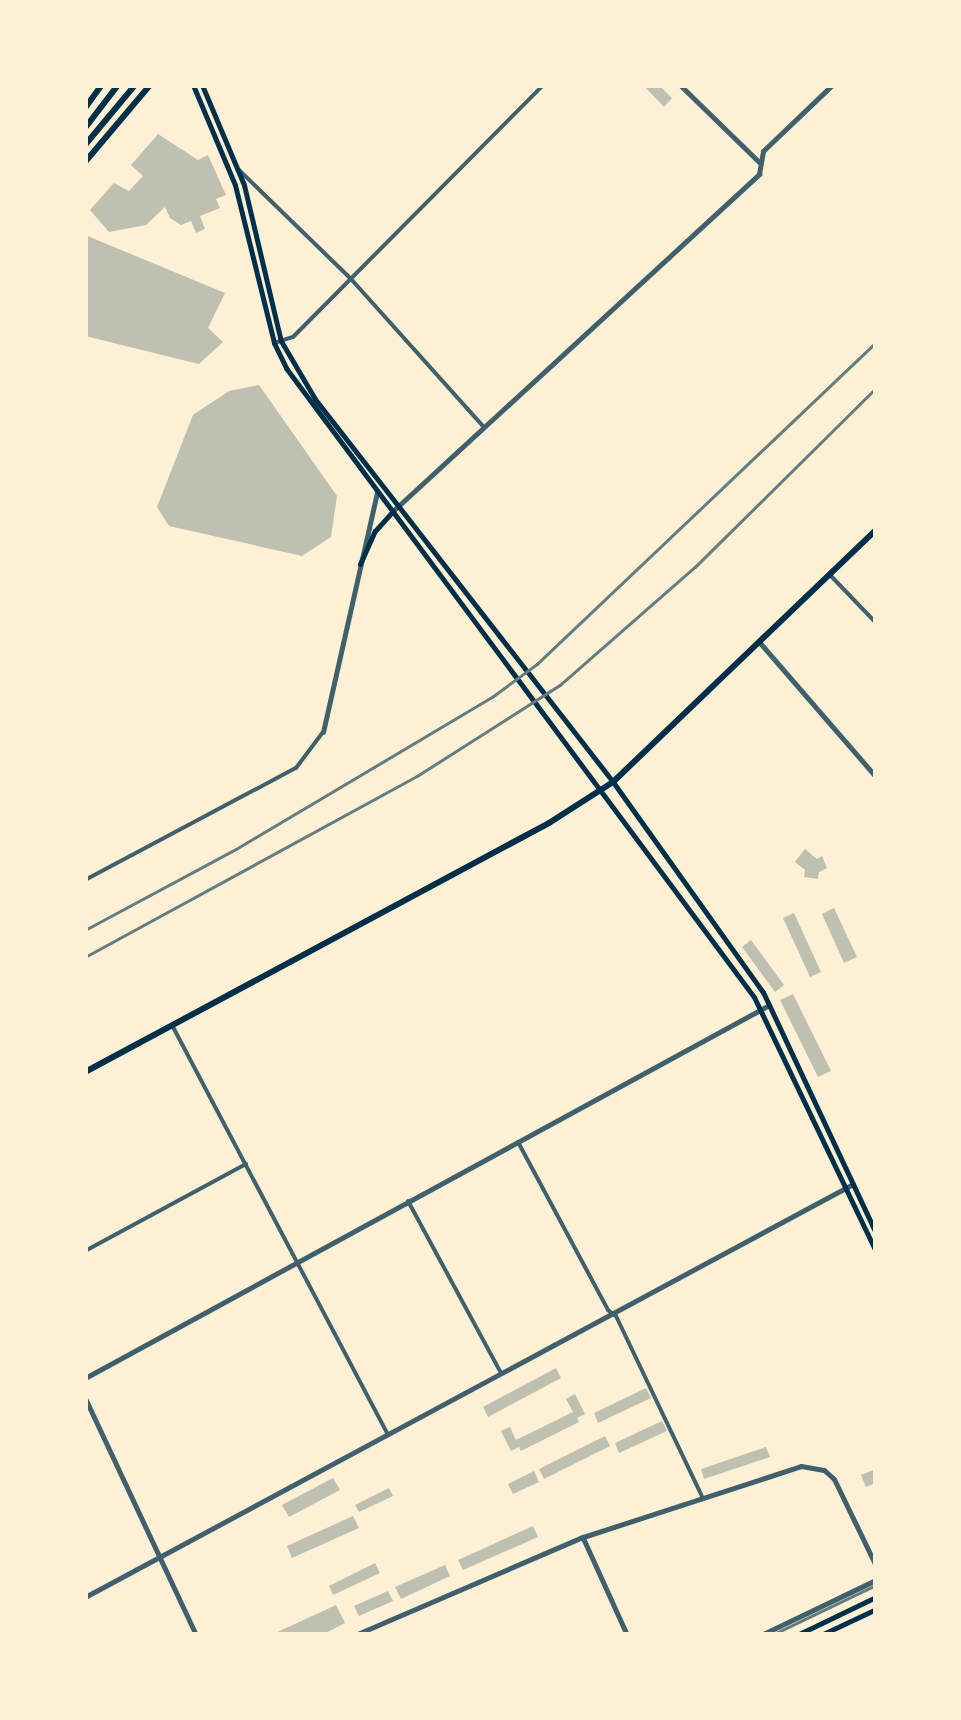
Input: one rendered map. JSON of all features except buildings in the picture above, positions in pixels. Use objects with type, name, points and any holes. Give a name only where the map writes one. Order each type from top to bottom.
[{"type":"main road","points":[[86,106],[102,85]]},
{"type":"main road","points":[[85,128],[118,85]]},
{"type":"main road","points":[[85,145],[136,85]]},
{"type":"main road","points":[[85,162],[150,85]]},
{"type":"main road","points":[[193,85],[235,186],[278,342],[308,402],[602,789],[762,1012],[876,1252]]},
{"type":"main road","points":[[202,85],[238,170],[278,342],[315,398],[613,782],[770,1005],[876,1233]]},
{"type":"main road","points":[[360,564],[376,531],[393,511]]},
{"type":"main road","points":[[85,1072],[549,823],[613,782],[876,530]]},
{"type":"main road","points":[[797,1635],[876,1596]]},
{"type":"main road","points":[[821,1635],[876,1609]]},
{"type":"street","points":[[278,342],[292,337],[351,280],[543,85]]},
{"type":"street","points":[[680,85],[760,162]]},
{"type":"street","points":[[393,511],[760,174],[763,151],[832,85]]},
{"type":"street","points":[[749,152],[763,151]]},
{"type":"street","points":[[238,170],[351,280],[484,427]]},
{"type":"street","points":[[85,880],[296,768],[323,732],[380,479]]},
{"type":"street","points":[[830,576],[876,624]]},
{"type":"street","points":[[760,643],[876,777]]},
{"type":"street","points":[[85,1378],[770,1005]]},
{"type":"street","points":[[172,1025],[388,1434]]},
{"type":"street","points":[[518,1142],[611,1313],[703,1498]]},
{"type":"street","points":[[85,1251],[246,1164]]},
{"type":"street","points":[[85,1597],[852,1184]]},
{"type":"street","points":[[408,1201],[500,1372]]},
{"type":"street","points":[[85,1398],[196,1635]]},
{"type":"street","points":[[355,1635],[583,1538],[801,1466],[824,1470],[834,1479],[876,1566]]},
{"type":"street","points":[[583,1538],[627,1635]]},
{"type":"street","points":[[760,1635],[876,1580]]},
{"type":"tram line","points":[[85,957],[417,776],[560,685],[695,567],[876,388]]},
{"type":"tram line","points":[[772,1635],[876,1585]]},
{"type":"railway","points":[[85,930],[236,849],[492,697],[537,664],[876,342]]}]
